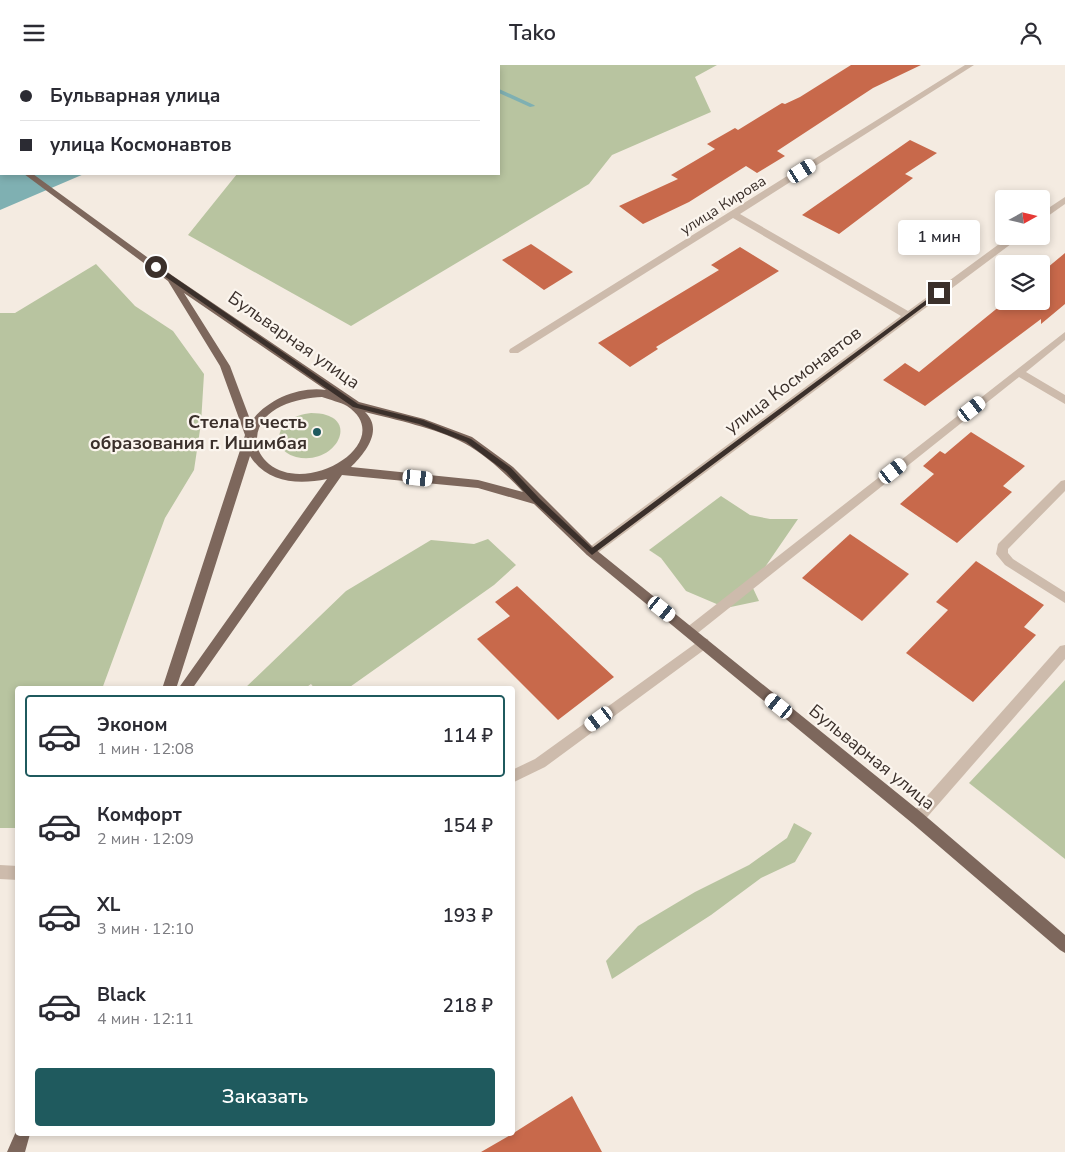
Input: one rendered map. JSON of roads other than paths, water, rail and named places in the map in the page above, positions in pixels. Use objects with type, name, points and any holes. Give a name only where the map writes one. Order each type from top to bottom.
[{"type":"main road","name":"Бульварная улица","points":[[29,175],[170,278],[356,405],[420,422],[468,440],[509,470],[537,500],[592,552],[917,818],[1065,945]]},
{"type":"main road","points":[[170,278],[225,366],[251,435],[251,448],[257,460],[268,470],[284,476],[302,479],[321,476],[339,470],[355,459],[365,445],[368,431],[365,417],[356,405],[341,397],[323,393],[303,394],[285,400],[268,409],[256,421],[251,435],[170,686]]},
{"type":"main road","points":[[339,470],[478,484],[537,500]]},
{"type":"main road","points":[[186,686],[339,470]]},
{"type":"main road","points":[[16,1152],[21,1136]]},
{"type":"street","name":"улица Кирова","points":[[514,351],[970,65]]},
{"type":"street","points":[[1050,211],[1065,200]]},
{"type":"street","points":[[734,214],[908,316]]},
{"type":"street","name":"улица Космонавтов","points":[[592,552],[1004,245]]},
{"type":"street","points":[[690,633],[1065,335]]},
{"type":"street","points":[[1018,372],[1065,400]]},
{"type":"street","points":[[1065,484],[1002,547],[1002,554],[1009,562],[1065,598]]},
{"type":"street","points":[[515,776],[540,763],[703,643]]},
{"type":"street","points":[[917,818],[1065,650]]},
{"type":"street","points":[[0,872],[15,873]]},
{"type":"water","points":[[0,175],[82,175],[0,210]]},
{"type":"waterway","points":[[500,91],[532,106]]},
{"type":"place","name":"Стела в честь образования г. Ишимбая","points":[[317,432]]}]
